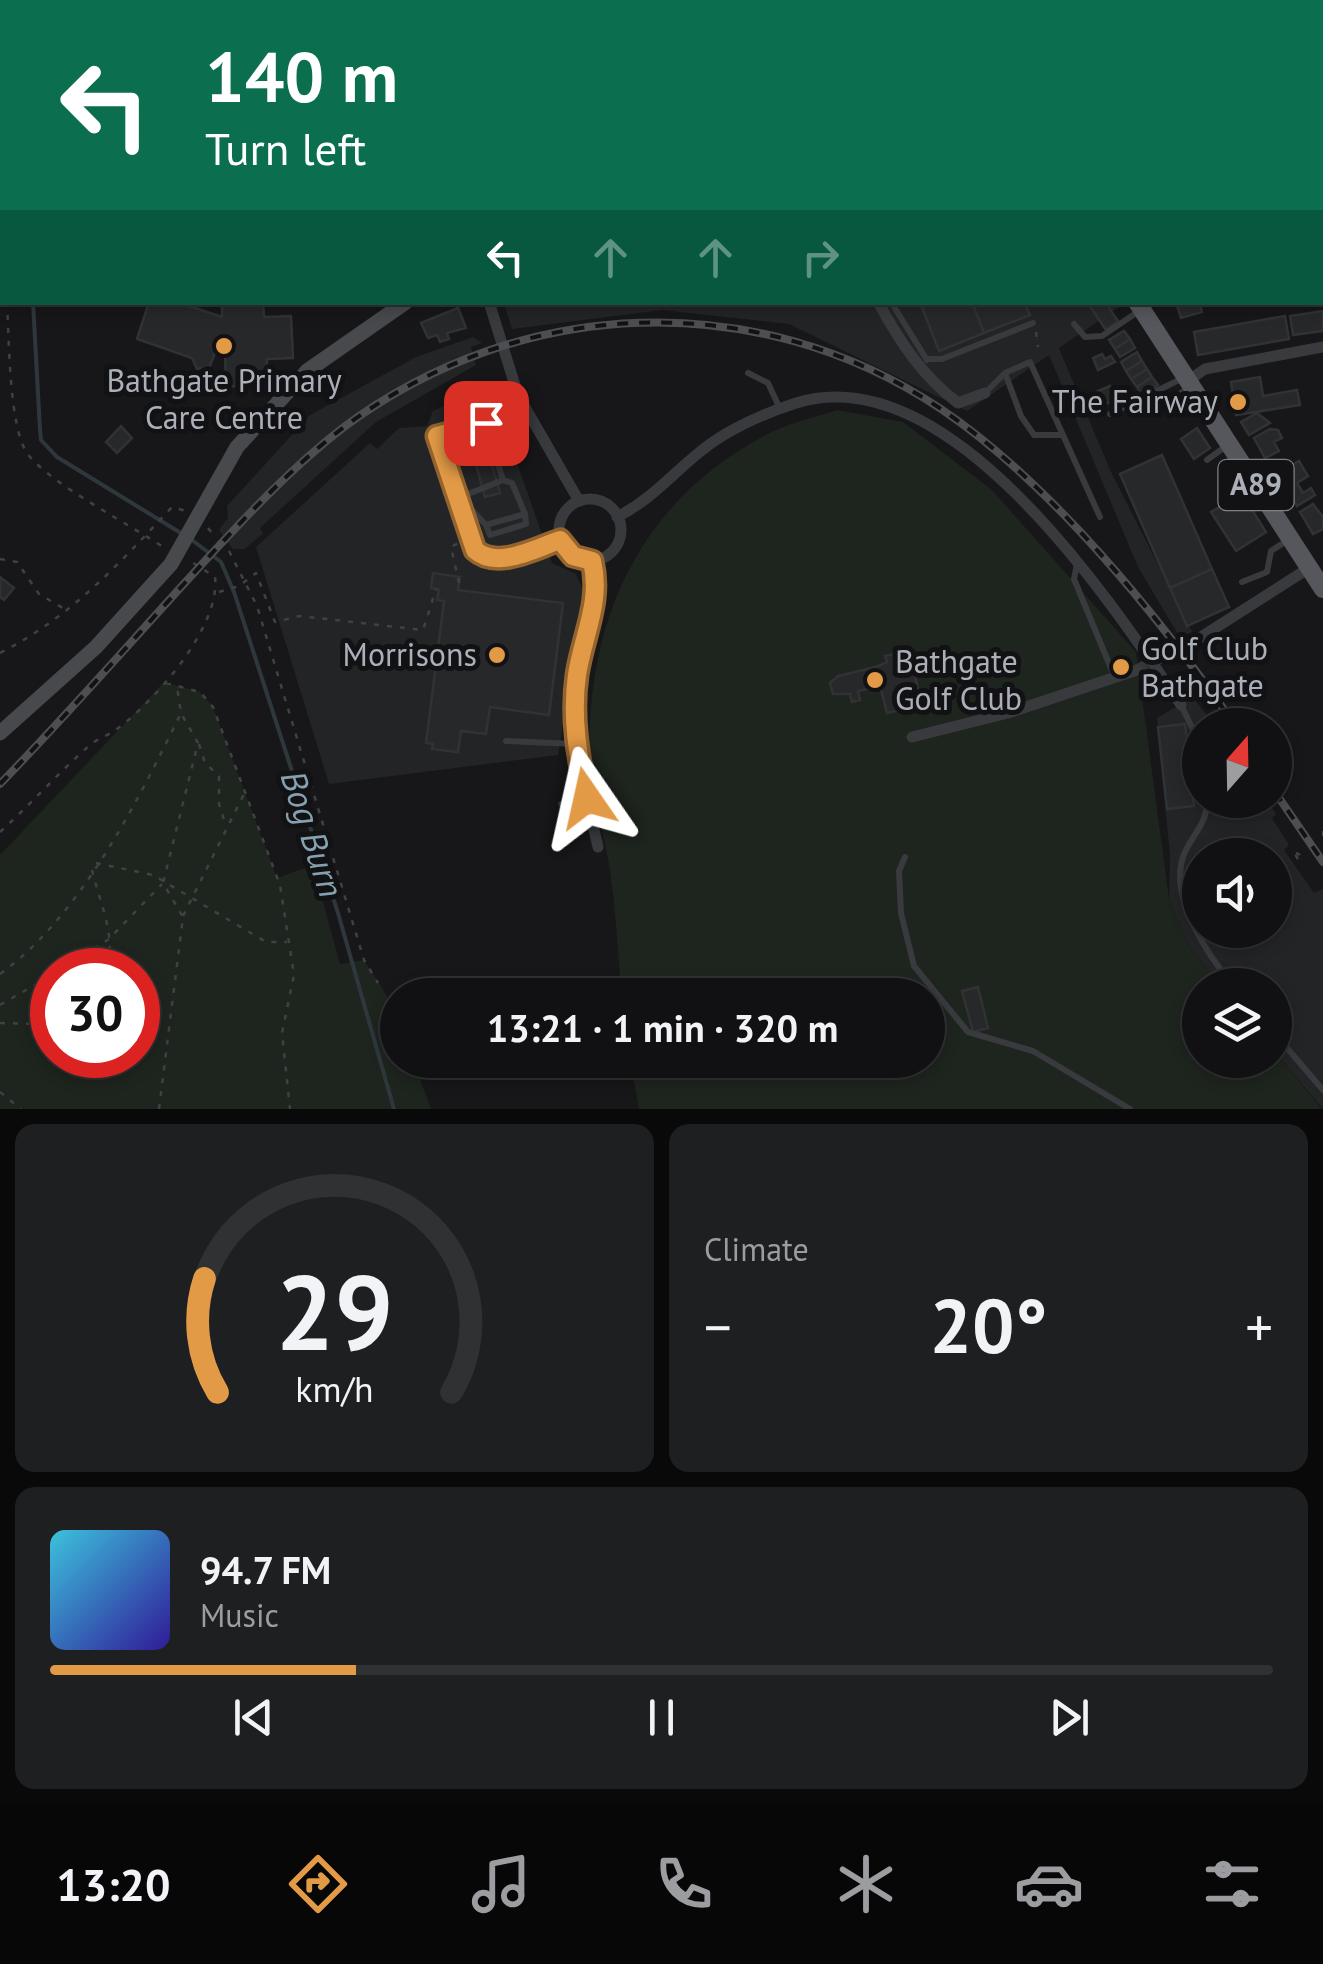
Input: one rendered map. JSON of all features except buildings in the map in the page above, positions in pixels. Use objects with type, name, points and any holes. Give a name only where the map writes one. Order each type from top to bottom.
[{"type":"main road","name":"A89","points":[[1139,305],[1323,589]]},
{"type":"main road","points":[[0,733],[34,708],[96,646],[178,551],[237,447],[307,371],[386,308]]},
{"type":"street","points":[[490,305],[518,395],[578,501]]},
{"type":"street","points":[[880,305],[958,403],[985,393]]},
{"type":"street","points":[[1190,381],[1205,369],[1323,347]]},
{"type":"street","points":[[617,517],[651,497],[703,449],[780,409],[843,396],[881,400],[912,412],[984,465],[1078,563],[1181,704]]},
{"type":"street","points":[[578,501],[605,504],[617,517],[617,546],[592,561],[573,556],[560,540],[564,513],[578,501]]},
{"type":"street","points":[[592,561],[595,602],[577,678],[577,744],[598,847]]},
{"type":"street","points":[[1198,639],[1309,568]]},
{"type":"street","points":[[912,737],[947,731],[1136,670]]},
{"type":"lane","points":[[893,305],[923,363],[942,360],[1033,323]]},
{"type":"lane","points":[[1074,324],[1085,337],[1102,336],[1137,305]]},
{"type":"lane","points":[[985,393],[1004,373],[1030,362],[1100,517]]},
{"type":"lane","points":[[748,373],[768,384],[780,409]]},
{"type":"lane","points":[[1004,373],[1020,416],[1034,435],[1062,435]]},
{"type":"lane","points":[[1170,400],[1190,381]]},
{"type":"lane","points":[[1110,414],[1190,381]]},
{"type":"lane","points":[[503,480],[485,422],[437,436],[475,550],[490,558],[514,556],[560,540]]},
{"type":"lane","points":[[1208,460],[1230,443]]},
{"type":"lane","points":[[458,498],[503,480],[512,482],[524,514],[486,524],[473,511],[463,515]]},
{"type":"lane","points":[[1242,582],[1267,572],[1271,550],[1290,538]]},
{"type":"lane","points":[[1078,563],[1074,579],[1115,679]]},
{"type":"lane","points":[[1181,704],[1183,708]]},
{"type":"lane","points":[[506,741],[577,744]]},
{"type":"lane","points":[[561,804],[587,798]]},
{"type":"lane","points":[[1206,818],[1181,864],[1180,886],[1202,940],[1221,968]]},
{"type":"lane","points":[[905,857],[899,871],[901,913],[914,966],[968,1032],[1033,1052],[1130,1109]]},
{"type":"lane","points":[[1292,1054],[1323,1090]]},
{"type":"path","points":[[0,832],[94,741],[114,732],[164,682],[205,626],[217,592],[210,572],[147,536],[29,456],[11,405],[14,374],[8,305]]},
{"type":"path","points":[[0,654],[70,611],[168,511],[177,507],[195,517]]},
{"type":"path","points":[[459,583],[451,547],[470,536]]},
{"type":"path","points":[[229,551],[248,581],[364,960],[378,983]]},
{"type":"path","points":[[0,559],[18,562],[39,594],[70,611]]},
{"type":"path","points":[[217,592],[239,586],[256,573],[275,622],[300,616],[423,630],[436,588]]},
{"type":"path","points":[[164,682],[200,692],[214,707],[280,885],[294,975],[282,1033],[290,1109]]},
{"type":"path","points":[[177,686],[181,713],[205,763],[219,776],[218,804],[226,826]]},
{"type":"path","points":[[0,974],[24,957],[92,870],[181,713]]},
{"type":"path","points":[[96,948],[109,940],[162,883],[198,743]]},
{"type":"path","points":[[159,1109],[182,918],[246,790]]},
{"type":"path","points":[[96,863],[153,875],[182,918]]},
{"type":"path","points":[[92,870],[109,948]]},
{"type":"path","points":[[162,883],[191,895],[266,942],[288,942]]},
{"type":"path","points":[[0,1006],[30,989]]},
{"type":"path","points":[[0,1022],[30,1024]]},
{"type":"path","points":[[0,1092],[21,1109]]},
{"type":"shaded area","points":[[505,305],[1122,305],[1059,348],[1110,470],[1200,647],[1179,636],[1138,567],[1049,355],[967,411],[789,324],[663,310],[512,329]]},
{"type":"shaded area","points":[[473,337],[482,343],[471,347],[476,365],[376,422],[260,528],[263,534],[244,549],[233,549],[219,530],[228,518],[227,506],[310,415],[416,357]]},
{"type":"shaded area","points":[[490,385],[552,563],[576,574],[584,592],[558,755],[329,784],[256,547],[370,443],[377,449],[399,428],[427,426],[433,411]]},
{"type":"shaded area","points":[[837,410],[903,422],[992,490],[1136,652],[1169,899],[1182,929],[1182,948],[1190,948],[1206,968],[1182,968],[1182,1078],[1292,1078],[1292,1073],[1322,1109],[639,1109],[633,1078],[945,1078],[945,978],[620,978],[611,876],[590,770],[590,716],[609,617],[628,571],[654,530],[686,493],[725,460],[780,428]]},
{"type":"shaded area","points":[[164,682],[200,692],[213,707],[277,878],[313,865],[340,964],[364,960],[380,984],[380,1078],[420,1078],[431,1109],[0,1109],[0,855]]},
{"type":"shaded area","points":[[1193,697],[1201,708],[1182,708],[1182,818],[1272,818],[1285,838],[1182,838],[1182,929],[1169,899],[1170,856],[1157,718]]},
{"type":"shaded area","points":[[1292,861],[1314,893],[1323,889],[1323,1109],[1292,1072],[1292,968],[1206,968],[1190,948],[1292,948]]},
{"type":"waterway","points":[[33,305],[41,440],[57,457],[184,535]]},
{"type":"waterway","name":"Bog Burn","points":[[192,540],[221,562],[234,592],[338,913],[394,1109]]},
{"type":"tunnel","points":[[1137,670],[1198,639]]},
{"type":"railway","points":[[0,784],[246,517],[344,427],[413,384],[486,352],[562,331],[640,323],[718,326],[795,342],[870,369],[941,409],[1023,474],[1101,554],[1222,708]]},
{"type":"railway","points":[[1292,817],[1323,862]]},
{"type":"place","name":"Bathgate Primary Care Centre","points":[[224,346]]},
{"type":"place","name":"The Fairway","points":[[1238,402]]},
{"type":"place","name":"Morrisons","points":[[497,655]]},
{"type":"place","name":"Golf Club Bathgate","points":[[1121,667]]},
{"type":"place","name":"Bathgate Golf Club","points":[[875,680]]},
{"type":"route","points":[[486,423],[437,436],[475,550],[482,556],[499,558],[560,540],[573,556],[592,561],[596,575],[595,602],[581,655],[575,704],[575,729],[587,798]]}]
